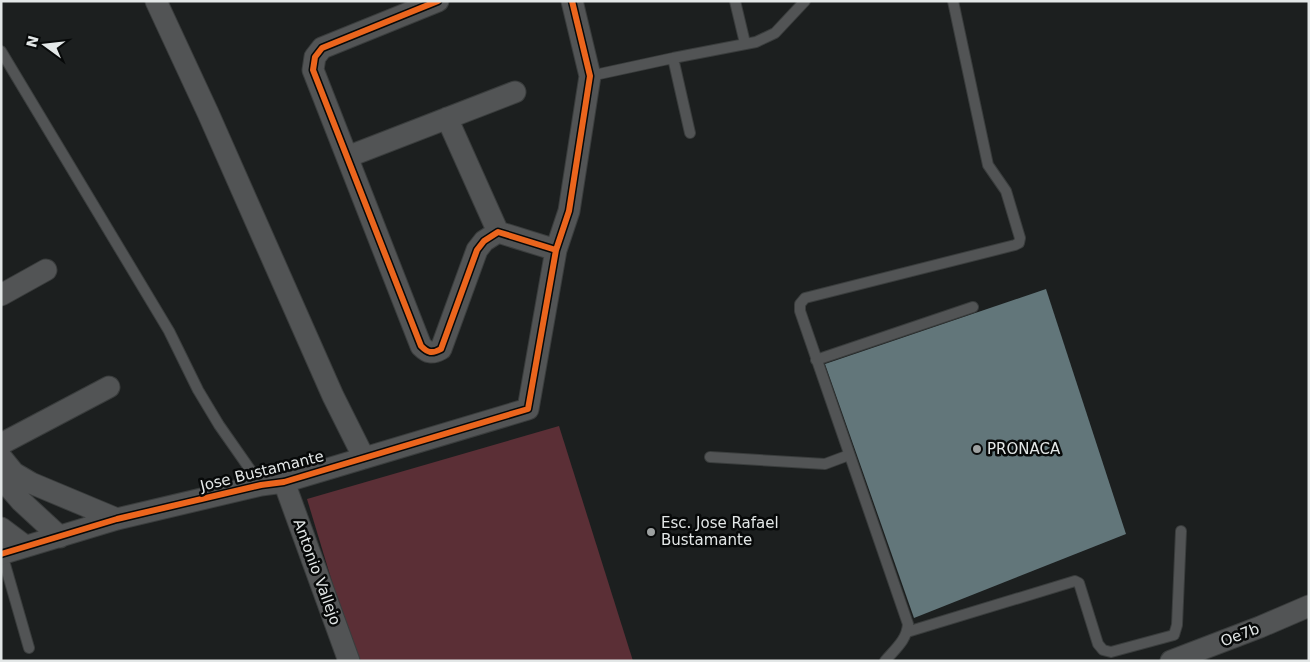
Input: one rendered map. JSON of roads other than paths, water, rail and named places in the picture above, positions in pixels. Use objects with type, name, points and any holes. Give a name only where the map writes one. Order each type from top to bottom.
[{"type":"street","points":[[156,1],[208,113],[333,396],[364,458]]},
{"type":"street","points":[[438,1],[322,48],[315,57],[313,70],[421,346],[426,352],[432,353],[441,349],[477,250],[484,241],[498,232]]},
{"type":"street","points":[[447,118],[498,232],[556,250],[569,211],[590,76],[572,1]]},
{"type":"street","points":[[346,157],[515,92]]},
{"type":"street","name":"Jose Bustamante","points":[[1,554],[118,519],[261,485],[284,482],[528,409],[556,250]]},
{"type":"street","points":[[1,295],[46,270]]},
{"type":"street","points":[[1,444],[109,387]]},
{"type":"street","points":[[1,457],[14,473],[31,483],[118,519]]},
{"type":"street","points":[[1,478],[21,501],[60,537]]},
{"type":"street","name":"Antonio Vallejo","points":[[284,482],[349,661]]},
{"type":"street","points":[[1,528],[25,546]]},
{"type":"street","name":"Oe7b","points":[[1171,661],[1309,606]]},
{"type":"lane","points":[[735,1],[745,44]]},
{"type":"lane","points":[[590,76],[756,42],[776,33],[805,1]]},
{"type":"lane","points":[[885,661],[904,639],[908,624],[816,360],[800,312],[800,304],[806,298],[1015,245],[1019,242],[1020,238],[1006,191],[988,165],[953,1]]},
{"type":"lane","points":[[1,51],[169,331],[202,397],[261,485]]},
{"type":"lane","points":[[673,58],[690,133]]},
{"type":"lane","points":[[816,360],[973,307]]},
{"type":"lane","points":[[710,457],[825,464],[849,455]]},
{"type":"lane","points":[[907,632],[1075,581],[1079,584],[1098,644],[1103,650],[1111,652],[1174,635],[1177,625],[1181,531]]},
{"type":"lane","points":[[1,554],[29,648]]},
{"type":"place","name":"PRONACA","points":[[977,449]]},
{"type":"place","name":"Esc. Jose Rafael Bustamante","points":[[651,532]]}]
